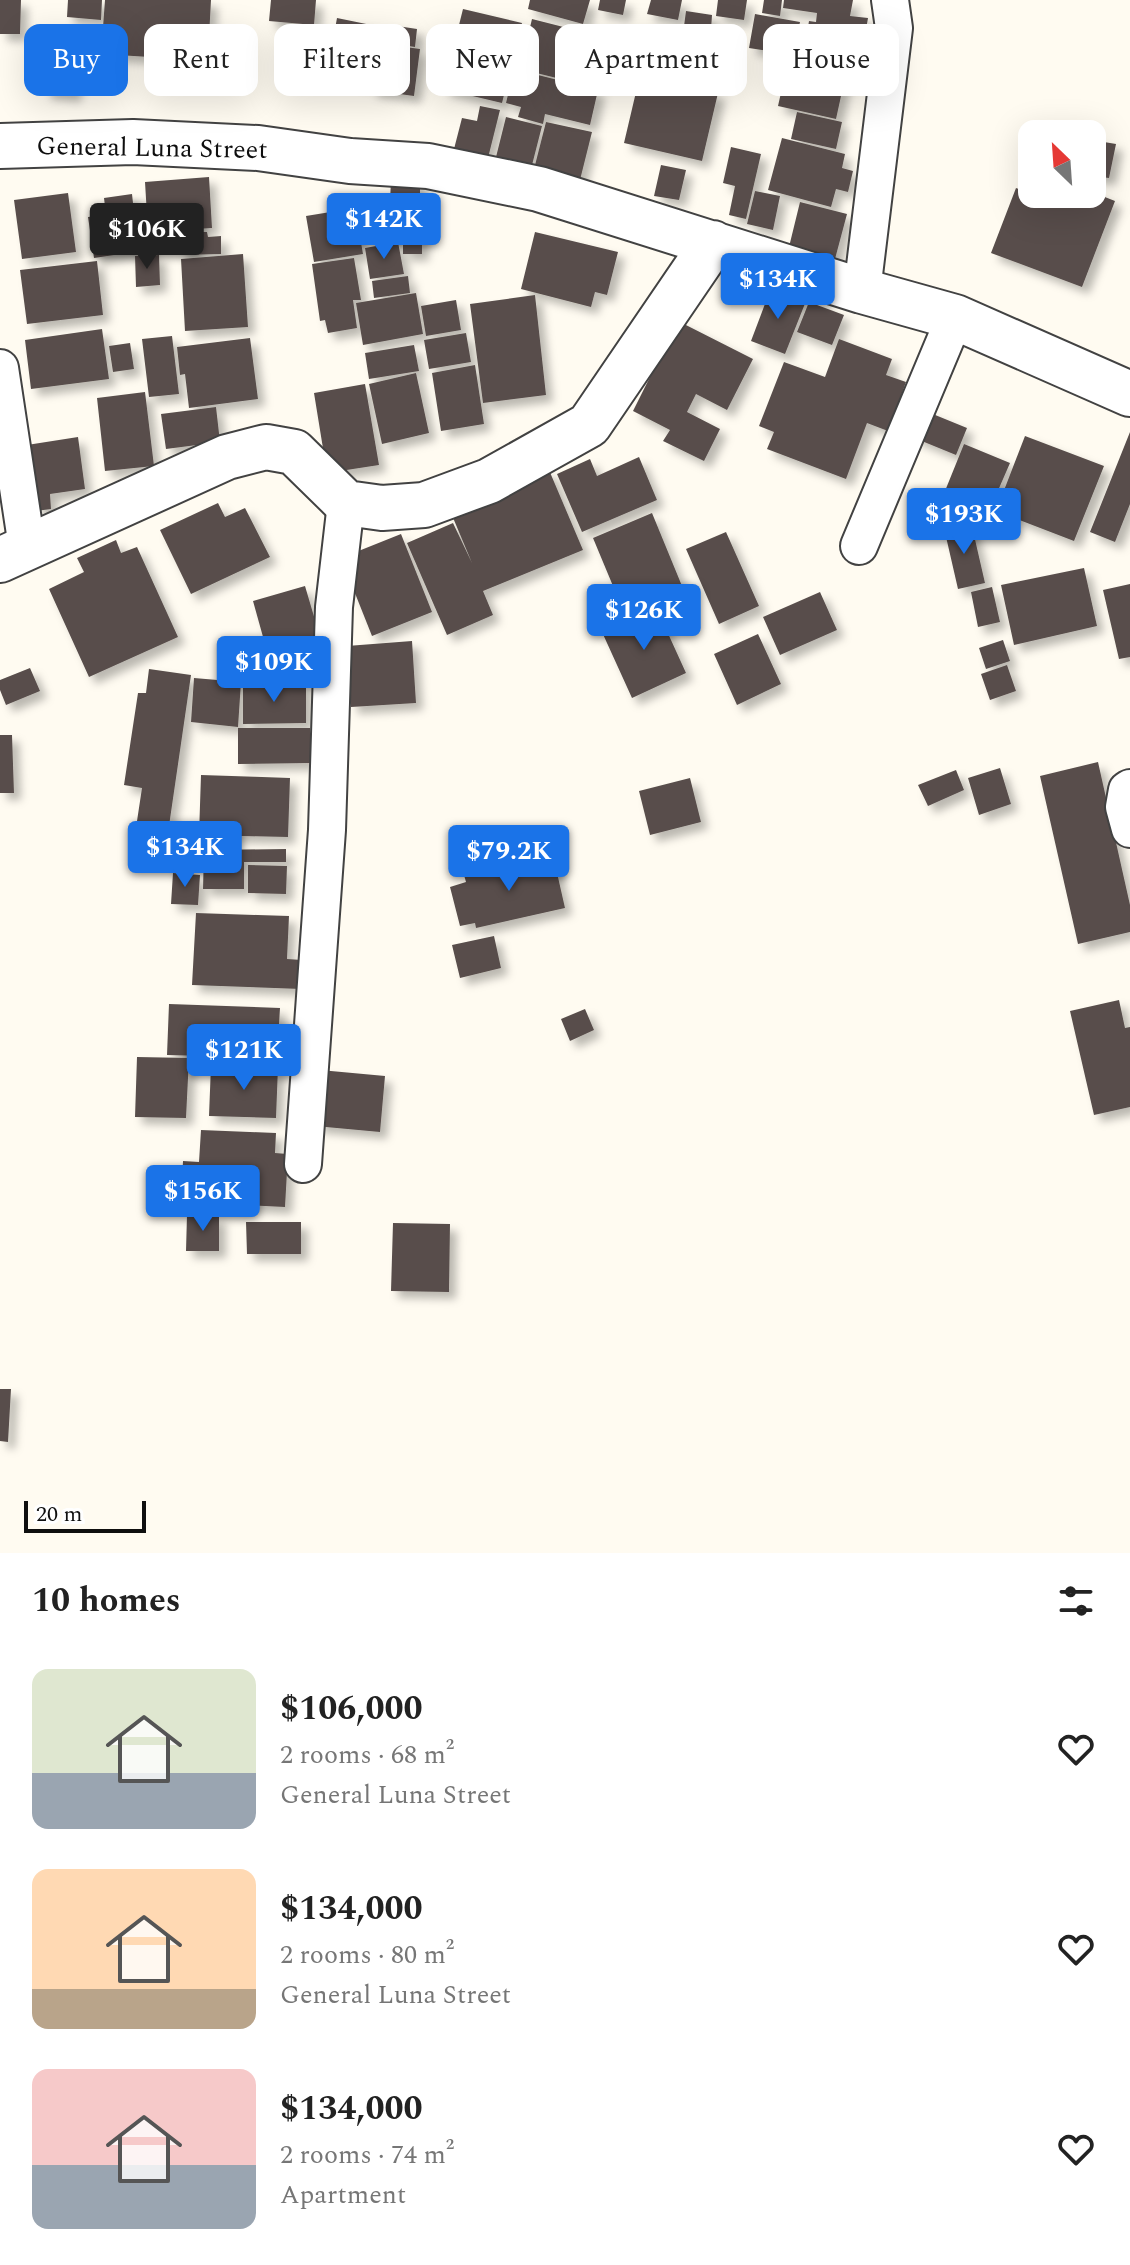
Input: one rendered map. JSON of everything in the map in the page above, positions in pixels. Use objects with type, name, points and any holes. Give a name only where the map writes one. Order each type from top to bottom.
[{"type":"street","points":[[862,291],[894,28],[890,0]]},
{"type":"street","name":"General Luna Street","points":[[0,146],[133,142],[258,148],[350,161],[428,166],[539,189],[862,291],[955,317],[1130,394]]},
{"type":"street","points":[[0,368],[14,554],[227,457],[266,447],[294,452],[346,503],[382,508],[424,505],[489,481],[589,425],[713,243]]},
{"type":"street","points":[[859,546],[955,317]]},
{"type":"street","points":[[303,1164],[327,830],[334,607],[346,503]]},
{"type":"street","points":[[1130,788],[1124,807],[1130,829]]},
{"type":"building","points":[[0,0],[21,0],[20,34],[0,34]]},
{"type":"building","points":[[68,0],[102,0],[101,20],[67,17]]},
{"type":"building","points":[[105,0],[211,0],[210,24],[144,24],[144,57],[128,56],[128,24],[103,24]]},
{"type":"building","points":[[271,0],[316,0],[314,24],[269,21]]},
{"type":"building","points":[[530,0],[590,0],[583,24],[528,9]]},
{"type":"building","points":[[600,0],[626,0],[623,15],[598,10]]},
{"type":"building","points":[[651,0],[682,0],[678,20],[647,14]]},
{"type":"building","points":[[718,0],[747,0],[744,20],[716,16]]},
{"type":"building","points":[[764,0],[782,0],[780,16],[762,13]]},
{"type":"building","points":[[784,0],[853,0],[850,16],[868,18],[867,24],[808,24],[809,21],[816,22],[817,13],[783,8]]},
{"type":"building","points":[[463,9],[522,23],[522,24],[459,24]]},
{"type":"building","points":[[686,11],[712,15],[711,24],[684,24]]},
{"type":"building","points":[[755,14],[800,22],[763,24],[763,50],[749,48]]},
{"type":"building","points":[[337,18],[366,24],[336,24]]},
{"type":"building","points":[[532,19],[555,25],[555,78],[539,74],[539,24],[531,24]]},
{"type":"building","points":[[410,28],[417,29],[415,47],[410,46]]},
{"type":"building","points":[[410,48],[420,49],[414,96],[410,95]]},
{"type":"building","points":[[539,75],[555,79],[555,96],[597,96],[590,125],[545,114],[543,124],[518,117],[521,107],[506,103],[508,96],[539,96]]},
{"type":"building","points":[[472,96],[504,96],[502,103]]},
{"type":"building","points":[[635,96],[717,96],[702,161],[624,143]]},
{"type":"building","points":[[780,96],[841,96],[836,119],[778,106]]},
{"type":"building","points":[[480,106],[500,110],[488,158],[454,149],[462,118],[477,121]]},
{"type":"building","points":[[797,112],[842,122],[836,149],[791,139]]},
{"type":"building","points":[[506,117],[542,126],[531,169],[495,161]]},
{"type":"building","points":[[546,122],[592,132],[579,184],[533,173]]},
{"type":"building","points":[[782,138],[845,154],[842,168],[853,171],[848,192],[836,189],[831,207],[768,190]]},
{"type":"building","points":[[1106,142],[1116,144],[1109,178],[1106,178]]},
{"type":"building","points":[[731,147],[761,154],[746,219],[729,215],[735,186],[723,183]]},
{"type":"building","points":[[661,165],[686,170],[679,200],[654,196]]},
{"type":"building","points":[[209,177],[212,228],[148,232],[145,182]]},
{"type":"building","points":[[391,180],[420,180],[420,203],[390,202]]},
{"type":"building","points":[[1016,188],[1018,208],[1106,208],[1106,197],[1115,201],[1082,287],[991,253]]},
{"type":"building","points":[[755,191],[780,196],[773,230],[747,224]]},
{"type":"building","points":[[68,193],[76,252],[22,259],[14,200]]},
{"type":"building","points":[[132,194],[136,230],[145,229],[148,250],[94,258],[88,217],[106,215],[104,198]]},
{"type":"building","points":[[800,202],[847,214],[835,259],[789,247]]},
{"type":"building","points":[[396,206],[401,238],[375,243],[370,209]]},
{"type":"building","points":[[355,208],[363,254],[314,262],[306,216]]},
{"type":"building","points":[[403,208],[422,208],[422,254],[403,254]]},
{"type":"building","points":[[179,232],[207,232],[208,237],[221,236],[221,254],[179,255]]},
{"type":"building","points":[[535,232],[618,252],[607,295],[595,292],[591,307],[521,289]]},
{"type":"building","points":[[398,242],[404,274],[370,279],[365,248]]},
{"type":"building","points":[[243,254],[248,327],[185,331],[181,259]]},
{"type":"building","points":[[159,255],[160,285],[136,287],[135,256]]},
{"type":"building","points":[[354,258],[361,300],[353,300],[357,328],[328,333],[325,320],[320,321],[312,264]]},
{"type":"building","points":[[97,261],[103,315],[27,324],[20,270]]},
{"type":"building","points":[[408,276],[410,293],[374,298],[372,281]]},
{"type":"building","points":[[771,288],[806,301],[785,354],[751,341]]},
{"type":"building","points":[[416,293],[423,334],[363,345],[356,303]]},
{"type":"building","points":[[535,295],[546,395],[483,403],[470,304]]},
{"type":"building","points":[[456,300],[461,330],[426,336],[421,306]]},
{"type":"building","points":[[809,302],[844,315],[832,345],[797,332]]},
{"type":"building","points":[[678,321],[753,359],[727,410],[696,394],[687,412],[720,429],[704,461],[663,441],[670,430],[633,411]]},
{"type":"building","points":[[102,329],[109,379],[31,389],[25,340]]},
{"type":"building","points":[[466,333],[471,362],[429,369],[424,340]]},
{"type":"building","points":[[172,336],[179,394],[149,397],[142,339]]},
{"type":"building","points":[[250,338],[258,399],[189,408],[185,374],[180,375],[177,347]]},
{"type":"building","points":[[839,339],[892,359],[886,375],[906,382],[888,431],[867,423],[846,479],[767,449],[774,432],[759,426],[784,362],[825,377]]},
{"type":"building","points":[[130,343],[134,369],[113,372],[109,346]]},
{"type":"building","points":[[414,345],[419,371],[369,379],[365,353]]},
{"type":"building","points":[[475,365],[484,424],[441,431],[432,373]]},
{"type":"building","points":[[416,373],[429,433],[382,444],[369,384]]},
{"type":"building","points":[[365,384],[379,465],[327,473],[314,393]]},
{"type":"building","points":[[145,392],[154,466],[105,471],[97,398]]},
{"type":"building","points":[[216,407],[220,442],[166,449],[161,414]]},
{"type":"building","points":[[923,410],[967,428],[956,455],[912,437]]},
{"type":"building","points":[[1130,432],[1130,504],[1115,542],[1090,532]]},
{"type":"building","points":[[1025,436],[1104,466],[1074,541],[996,511]]},
{"type":"building","points":[[78,437],[85,489],[50,494],[51,509],[36,511],[27,445]]},
{"type":"building","points":[[964,444],[1010,463],[990,509],[945,491]]},
{"type":"building","points":[[639,457],[657,500],[582,532],[557,474],[590,459],[597,476]]},
{"type":"building","points":[[549,470],[583,550],[483,591],[493,615],[447,635],[407,543],[453,523],[472,563],[446,501]]},
{"type":"building","points":[[218,503],[225,517],[245,508],[270,557],[191,594],[160,530]]},
{"type":"building","points":[[652,513],[682,586],[623,610],[593,538]]},
{"type":"building","points":[[971,522],[985,583],[958,589],[944,528]]},
{"type":"building","points":[[726,532],[759,606],[719,624],[686,549]]},
{"type":"building","points":[[401,534],[432,612],[372,636],[341,558]]},
{"type":"building","points":[[116,540],[121,553],[137,547],[178,637],[89,677],[49,589],[84,572],[77,558]]},
{"type":"building","points":[[1084,568],[1097,626],[1014,645],[1001,585]]},
{"type":"building","points":[[1130,584],[1130,657],[1119,659],[1103,590]]},
{"type":"building","points":[[305,586],[323,647],[270,662],[253,601]]},
{"type":"building","points":[[992,587],[1000,622],[978,627],[971,592]]},
{"type":"building","points":[[820,592],[837,630],[780,655],[763,617]]},
{"type":"building","points":[[656,607],[686,673],[632,698],[602,632]]},
{"type":"building","points":[[758,634],[781,684],[737,705],[714,654]]},
{"type":"building","points":[[1003,640],[1010,661],[986,669],[979,648]]},
{"type":"building","points":[[412,641],[416,703],[351,707],[347,646]]},
{"type":"building","points":[[1007,665],[1016,691],[990,700],[981,674]]},
{"type":"building","points":[[30,668],[40,691],[6,705],[0,680]]},
{"type":"building","points":[[149,669],[191,675],[169,826],[137,821],[142,788],[124,785],[138,693],[146,693]]},
{"type":"building","points":[[194,678],[241,682],[238,727],[191,722]]},
{"type":"building","points":[[243,684],[306,684],[306,723],[243,724]]},
{"type":"building","points":[[238,728],[310,728],[310,763],[238,764]]},
{"type":"building","points":[[0,735],[12,735],[14,793],[0,793]]},
{"type":"building","points":[[1098,762],[1130,905],[1130,932],[1078,944],[1040,776]]},
{"type":"building","points":[[1000,768],[1011,804],[979,815],[968,778]]},
{"type":"building","points":[[956,770],[964,790],[928,806],[918,785]]},
{"type":"building","points":[[201,775],[290,778],[288,837],[199,835]]},
{"type":"building","points":[[690,778],[701,822],[650,835],[639,791]]},
{"type":"building","points":[[286,849],[286,862],[244,862],[244,889],[203,889],[204,850]]},
{"type":"building","points":[[553,855],[565,908],[476,928],[475,923],[460,926],[450,887],[466,882],[464,875]]},
{"type":"building","points":[[248,865],[287,866],[286,894],[248,893]]},
{"type":"building","points":[[173,873],[200,875],[198,905],[171,904]]},
{"type":"building","points":[[196,913],[289,916],[287,959],[302,960],[301,989],[192,985]]},
{"type":"building","points":[[494,936],[501,968],[460,978],[452,945]]},
{"type":"building","points":[[1119,1000],[1125,1028],[1130,1027],[1130,1107],[1094,1115],[1070,1011]]},
{"type":"building","points":[[169,1004],[280,1008],[277,1058],[167,1055]]},
{"type":"building","points":[[585,1009],[594,1030],[570,1041],[561,1019]]},
{"type":"building","points":[[137,1057],[189,1058],[186,1118],[135,1117]]},
{"type":"building","points":[[211,1065],[278,1067],[276,1118],[209,1116]]},
{"type":"building","points":[[320,1070],[385,1076],[380,1132],[315,1126]]},
{"type":"building","points":[[201,1130],[276,1133],[275,1153],[288,1154],[285,1207],[181,1202],[183,1161],[199,1162]]},
{"type":"building","points":[[187,1215],[219,1216],[219,1251],[186,1251]]},
{"type":"building","points":[[246,1222],[301,1222],[301,1254],[247,1254]]},
{"type":"building","points":[[393,1223],[450,1224],[449,1292],[391,1291]]},
{"type":"building","points":[[0,1389],[11,1389],[8,1442],[0,1441]]}]
